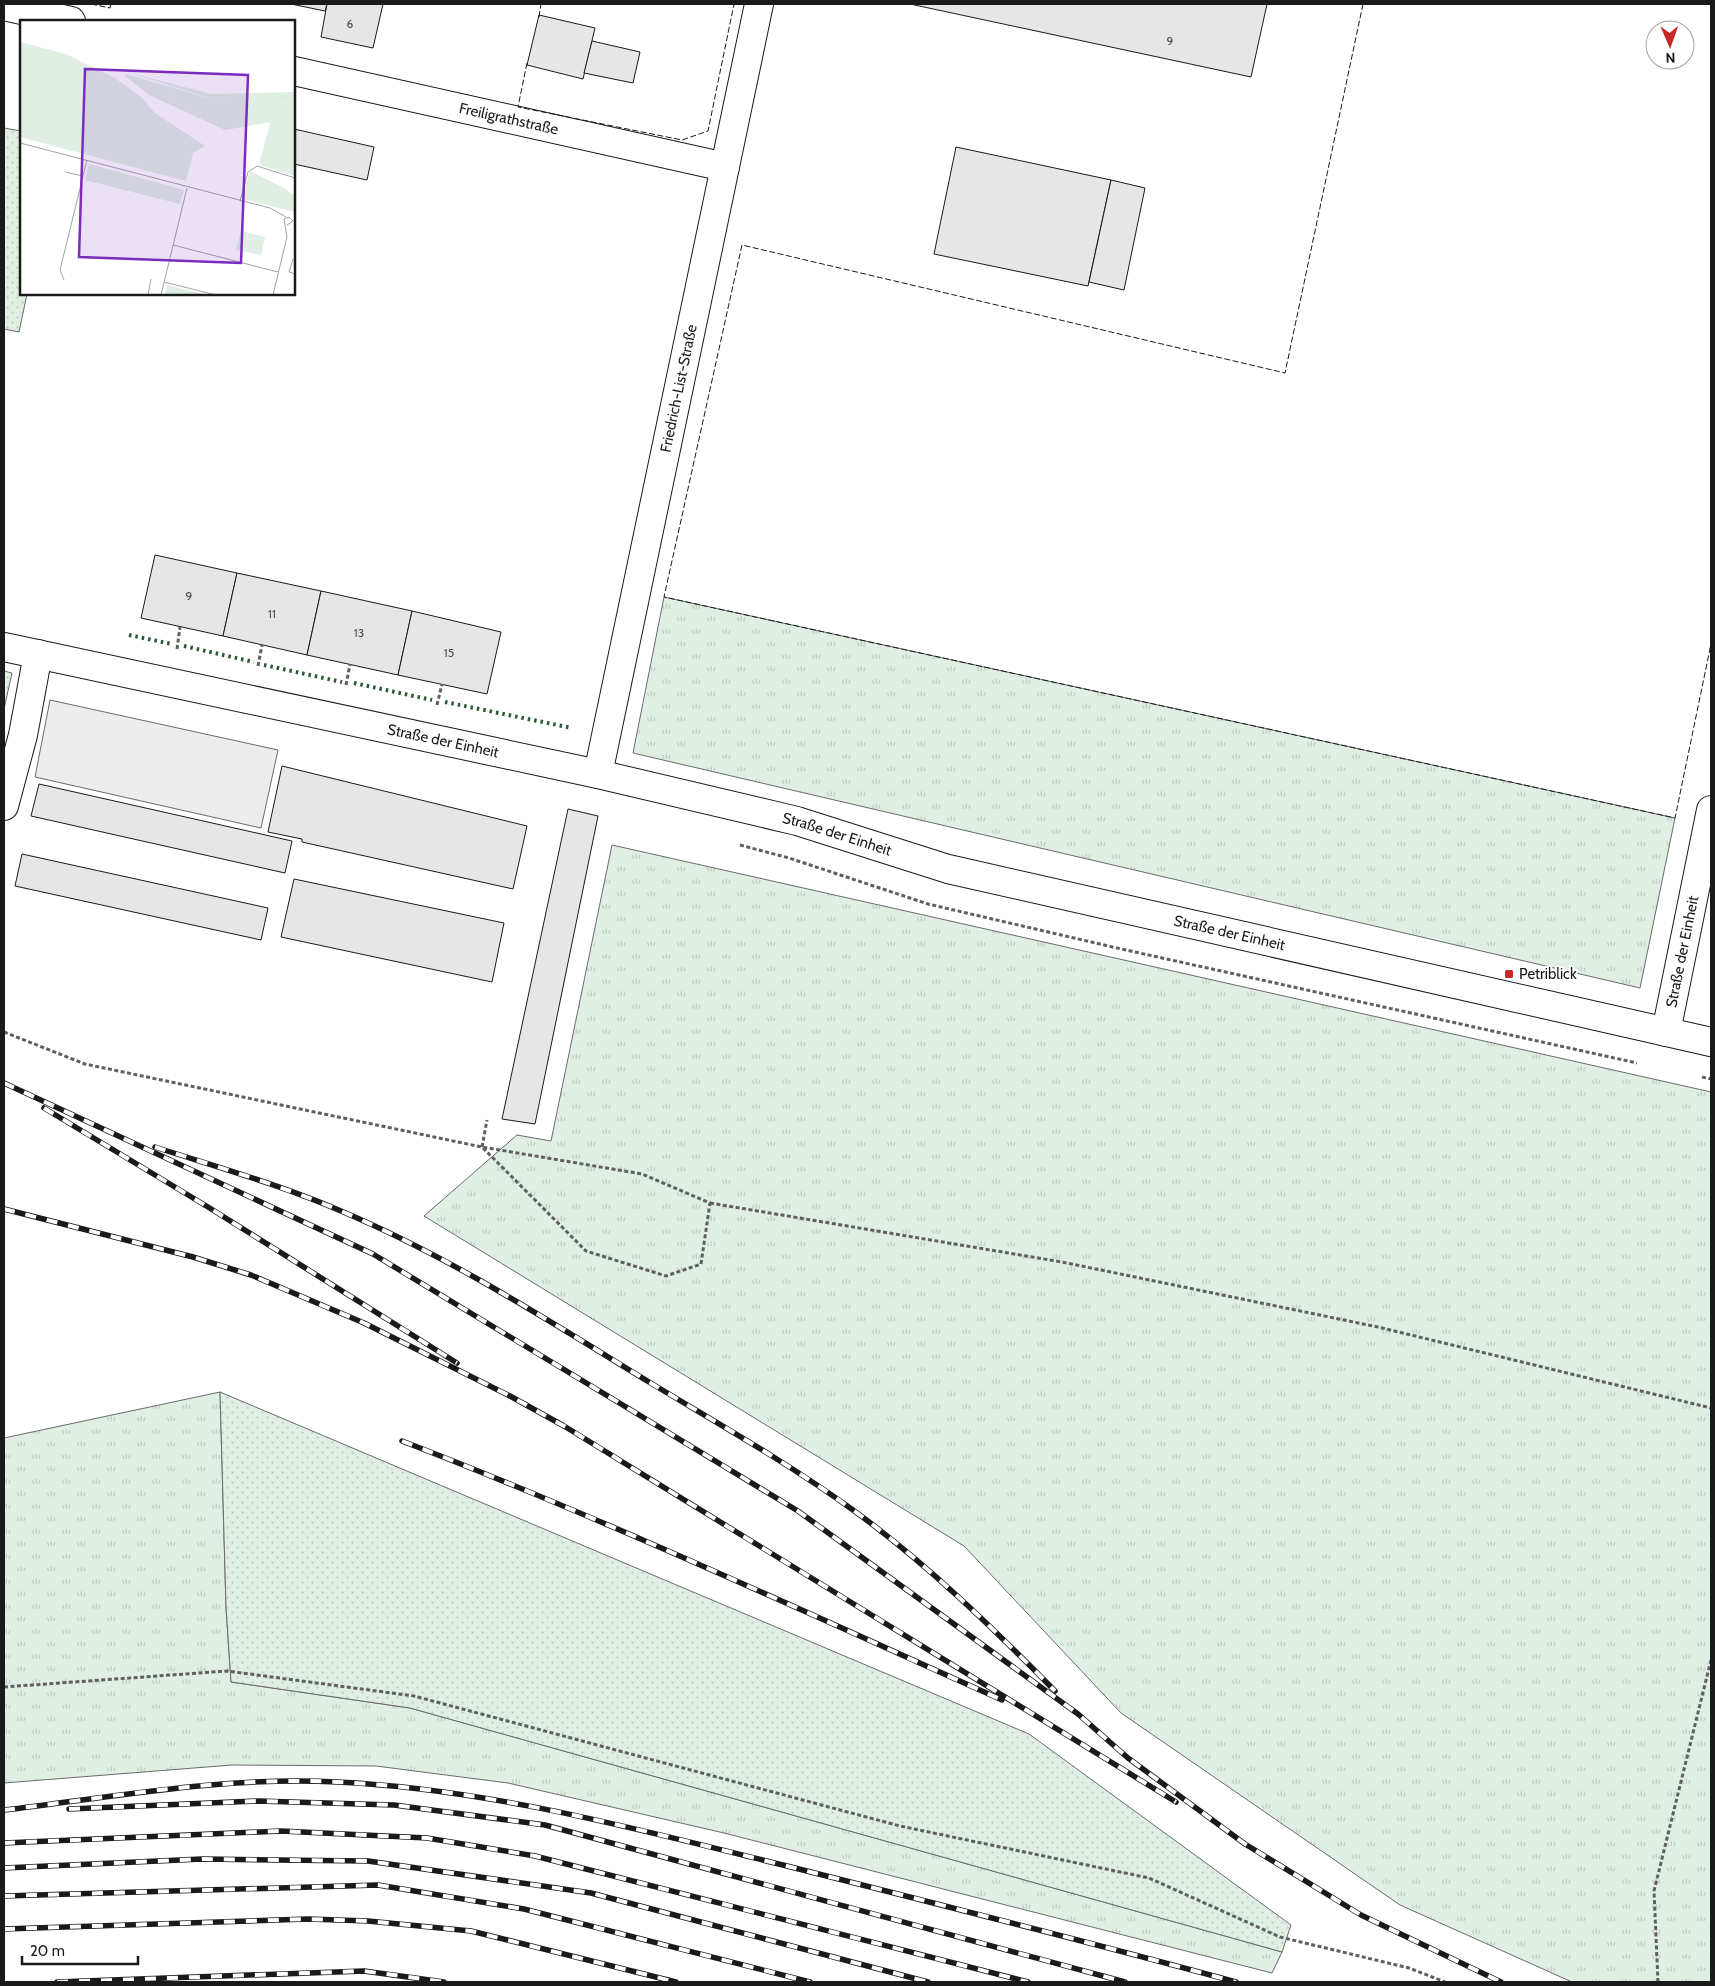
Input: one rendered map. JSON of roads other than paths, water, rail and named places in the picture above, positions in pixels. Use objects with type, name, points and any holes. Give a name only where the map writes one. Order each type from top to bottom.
[{"type":"street","name":"Friedrich-List-Straße","points":[[598,774],[759,4]]},
{"type":"street","points":[[4,6],[67,20]]},
{"type":"street","name":"Freiligrathstraße","points":[[295,71],[724,167]]},
{"type":"street","name":"Straße der Einheit","points":[[4,647],[598,774],[797,821],[948,869],[1711,1042]]},
{"type":"street","points":[[4,806],[23,735],[38,654]]},
{"type":"street","name":"Straße der Einheit","points":[[1666,1032],[1707,856],[1711,810]]},
{"type":"railway","points":[[4,1083],[373,1254],[798,1511],[1078,1714],[1128,1758],[1245,1844],[1361,1915],[1501,1982]]},
{"type":"railway","points":[[44,1108],[208,1207],[457,1363]]},
{"type":"railway","points":[[155,1147],[272,1185],[341,1211],[460,1269],[536,1313],[778,1460],[853,1510],[932,1573],[1055,1691]]},
{"type":"railway","points":[[4,1209],[193,1257],[251,1275],[364,1323],[510,1396],[564,1426],[1176,1802]]},
{"type":"railway","points":[[402,1441],[629,1534],[1002,1700]]},
{"type":"railway","points":[[4,1810],[170,1789],[253,1782],[337,1782],[394,1786],[450,1793],[562,1813],[673,1838],[1010,1922],[1236,1982]]},
{"type":"railway","points":[[69,1809],[258,1801],[394,1805],[545,1825],[1125,1982]]},
{"type":"railway","points":[[4,1843],[281,1831],[427,1838],[535,1856],[1028,1982]]},
{"type":"railway","points":[[4,1868],[202,1859],[368,1861],[591,1893],[928,1982]]},
{"type":"railway","points":[[4,1896],[378,1885],[524,1909],[810,1982]]},
{"type":"railway","points":[[4,1929],[308,1919],[368,1921],[471,1931],[676,1982]]},
{"type":"railway","points":[[57,1982],[364,1971],[444,1982]]},
{"type":"place","name":"Petriblick","points":[[1509,974]]}]
